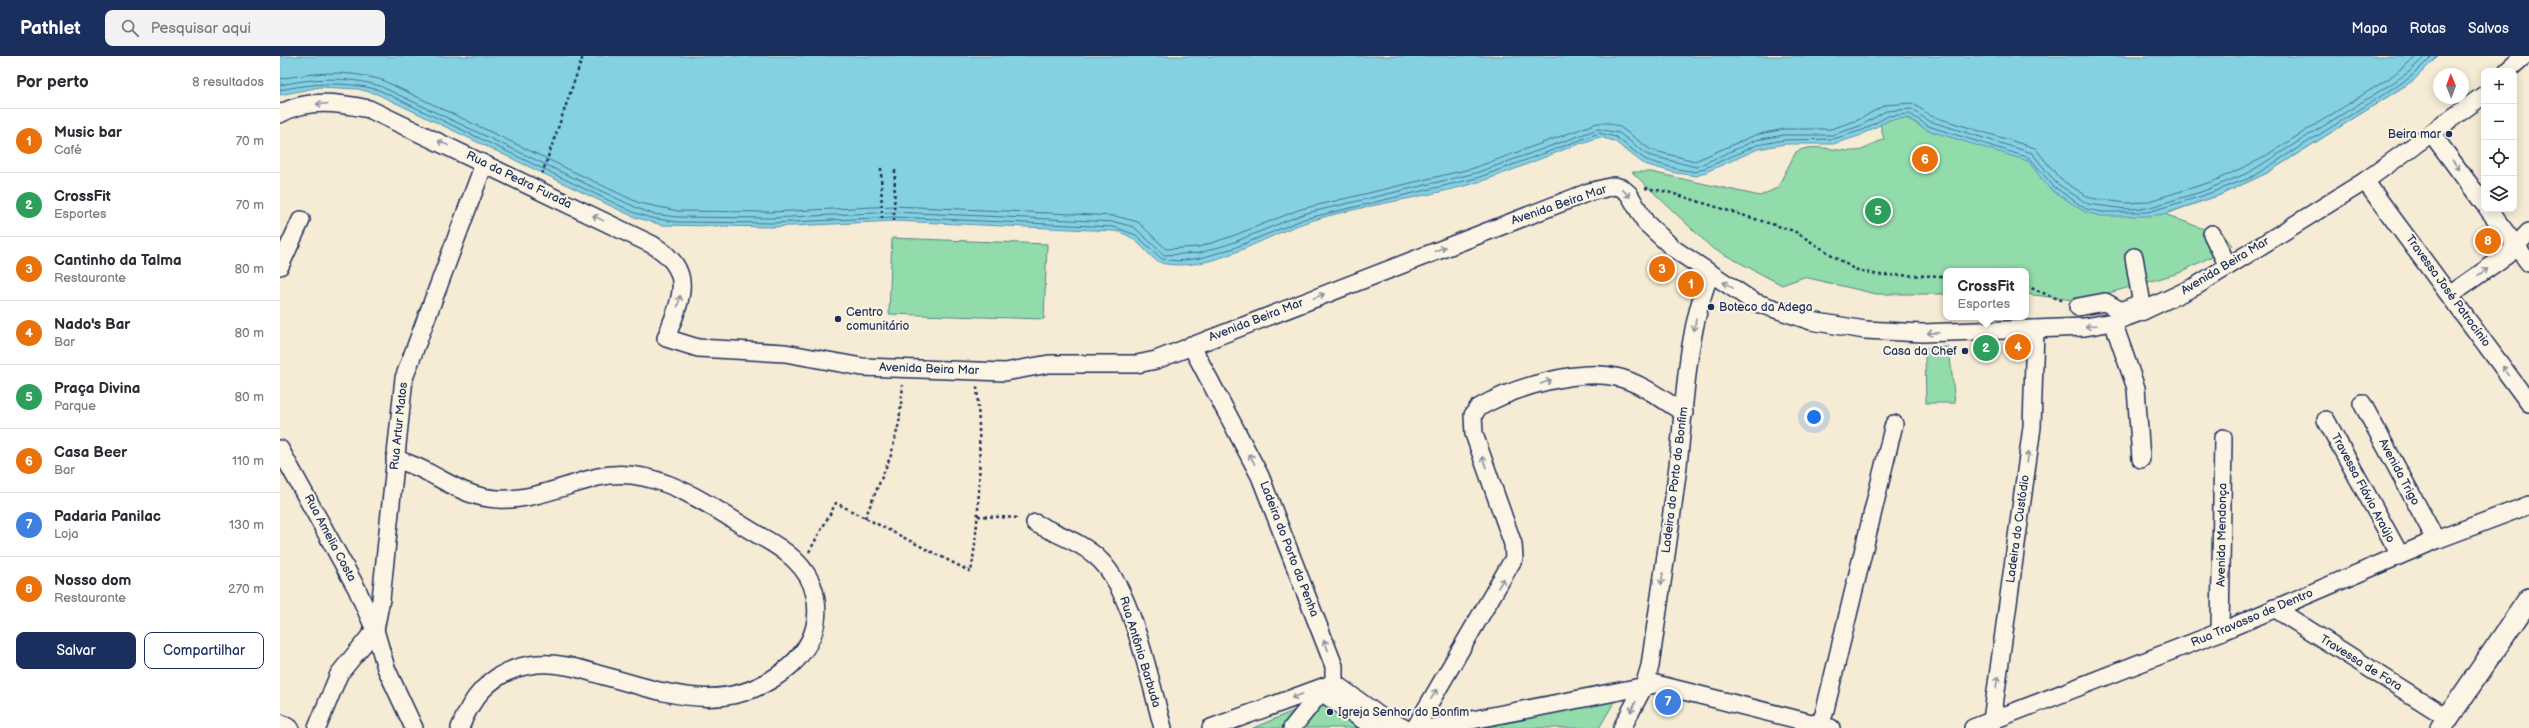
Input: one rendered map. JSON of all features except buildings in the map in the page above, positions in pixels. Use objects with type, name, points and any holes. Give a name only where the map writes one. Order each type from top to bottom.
[{"type":"main road","points":[[2444,723],[2529,599]]},
{"type":"street","points":[[2510,68],[2524,56]]},
{"type":"street","points":[[2517,68],[2529,58]]},
{"type":"street","points":[[2078,307],[2105,302],[2121,311],[2190,284],[2358,178],[2481,92]]},
{"type":"street","name":"Avenida Beira Mar","points":[[666,338],[698,348],[785,353],[862,367],[977,371],[1024,370],[1066,363],[1137,364],[1156,360],[1191,345],[1589,192],[1614,186],[1622,188],[1629,194],[1646,223],[1659,237],[1710,274],[1754,302],[1811,321],[1865,330],[1922,333],[2085,327],[2113,322],[2143,311],[2196,286],[2365,181],[2481,97]]},
{"type":"street","name":"Rua da Pedra Furada","points":[[280,114],[312,104],[342,103],[370,109],[653,245],[666,253],[677,264],[681,277],[681,293],[666,338]]},
{"type":"street","points":[[2432,134],[2481,200]]},
{"type":"street","name":"Rua Artur Matos","points":[[375,630],[382,593],[404,378],[484,164]]},
{"type":"street","name":"Travessa José Patrocínio","points":[[2365,181],[2451,294],[2529,402]]},
{"type":"street","points":[[2490,212],[2529,263]]},
{"type":"street","points":[[280,266],[301,220]]},
{"type":"street","points":[[2451,294],[2507,255],[2529,232]]},
{"type":"street","points":[[2212,234],[2228,266]]},
{"type":"street","points":[[2134,258],[2143,311]]},
{"type":"street","name":"Ladeira do Porto do Bonfim","points":[[1622,728],[1644,686],[1650,666],[1698,309],[1710,274]]},
{"type":"street","points":[[2113,322],[2136,388],[2141,459]]},
{"type":"street","name":"Ladeira do Custódio","points":[[1991,725],[2032,427],[2035,329]]},
{"type":"street","name":"Ladeira do Porto da Penha","points":[[1191,345],[1260,476],[1334,666],[1334,683]]},
{"type":"street","points":[[1415,728],[1514,558],[1513,544],[1474,434],[1473,415],[1478,408],[1553,379],[1575,375],[1598,374],[1617,377],[1635,384],[1684,413]]},
{"type":"street","name":"Avenida Trigo","points":[[2362,403],[2436,540]]},
{"type":"street","name":"Travessa Flávio Araújo","points":[[2326,420],[2400,555]]},
{"type":"street","points":[[1431,728],[1644,686],[1662,685],[1823,724],[1894,424]]},
{"type":"street","name":"Avenida Mendonça","points":[[2220,632],[2223,438]]},
{"type":"street","name":"Rua Amelia Costa","points":[[280,449],[338,550],[375,630],[386,668],[414,728]]},
{"type":"street","points":[[395,458],[477,497],[500,500],[523,498],[602,476],[626,475],[655,479],[680,490],[769,541],[788,554],[801,566],[809,578],[815,596],[816,615],[813,635],[803,655],[781,674],[758,688],[728,696],[700,699],[668,694],[562,665],[538,664],[511,669],[484,686],[467,707],[460,728]]},
{"type":"street","name":"Rua Travasso de Dentro","points":[[1974,728],[1991,725],[2220,632],[2436,540],[2529,505]]},
{"type":"street","name":"Rua Antônio Barbuda","points":[[1035,523],[1083,547],[1100,560],[1114,578],[1126,601],[1163,728]]},
{"type":"street","name":"Travessa de Fora","points":[[2274,608],[2444,723]]},
{"type":"street","points":[[317,728],[339,674],[375,630]]},
{"type":"street","points":[[1211,728],[1334,683],[1381,717],[1404,728]]},
{"type":"street","points":[[1292,728],[1322,692],[1375,728]]},
{"type":"street","points":[[280,723],[290,728]]},
{"type":"path","points":[[537,189],[583,56]]},
{"type":"path","points":[[881,168],[882,221]]},
{"type":"path","points":[[894,221],[895,170]]},
{"type":"path","points":[[1622,188],[1645,188],[1668,192],[1794,231],[1854,270],[1878,275],[1943,276]]},
{"type":"path","points":[[865,518],[900,423],[905,369]]},
{"type":"path","points":[[801,566],[836,503],[971,572],[978,516],[980,434],[977,371]]},
{"type":"path","points":[[978,516],[1011,516],[1035,523]]},
{"type":"green space","points":[[2438,56],[2414,80],[2267,173],[2220,195],[2165,214],[2201,228],[2221,231],[2232,246],[2179,273],[2081,301],[2029,294],[2029,268],[1943,268],[1943,294],[1876,294],[1804,277],[1782,285],[1712,248],[1632,172],[1651,172],[1760,196],[1777,188],[1796,152],[1803,149],[1825,148],[1848,151],[1863,150],[1884,140],[1880,124],[1899,118],[1905,118],[1927,130],[1935,132]]},
{"type":"green space","points":[[892,238],[1047,244],[1044,319],[889,314]]},
{"type":"green space","points":[[1949,347],[1955,403],[1926,403],[1925,348]]},
{"type":"green space","points":[[1331,695],[1381,728],[1253,728]]},
{"type":"green space","points":[[1616,699],[1599,728],[1478,728]]},
{"type":"water","points":[[280,56],[2438,56],[2414,80],[2267,173],[2220,195],[2164,214],[2148,216],[2101,216],[2085,212],[2050,189],[2028,161],[1927,130],[1909,118],[1889,120],[1859,136],[1833,144],[1785,144],[1758,149],[1697,176],[1676,173],[1644,164],[1614,141],[1600,137],[1472,184],[1327,216],[1290,228],[1220,258],[1184,265],[1166,264],[1160,262],[1154,259],[1132,238],[1114,231],[894,221],[772,227],[662,225],[634,217],[377,94],[358,89],[320,87],[280,95]]},
{"type":"place","name":"Beira mar","points":[[2449,134]]},
{"type":"place","name":"Casa Beer","points":[[1925,159]]},
{"type":"place","name":"Praça Divina","points":[[1878,211]]},
{"type":"place","name":"Nosso dom","points":[[2488,241]]},
{"type":"place","name":"Cantinho da Talma","points":[[1662,269]]},
{"type":"place","name":"Music bar","points":[[1691,284]]},
{"type":"place","name":"Boteco da Adega","points":[[1711,307]]},
{"type":"place","name":"Centro comunitário","points":[[838,319]]},
{"type":"place","name":"Nado's Bar","points":[[2018,347]]},
{"type":"place","name":"CrossFit","points":[[1986,348]]},
{"type":"place","name":"Casa da Chef","points":[[1965,351]]},
{"type":"place","name":"Padaria Panilac","points":[[1668,702]]},
{"type":"place","name":"Igreja Senhor do Bonfim","points":[[1330,712]]}]
